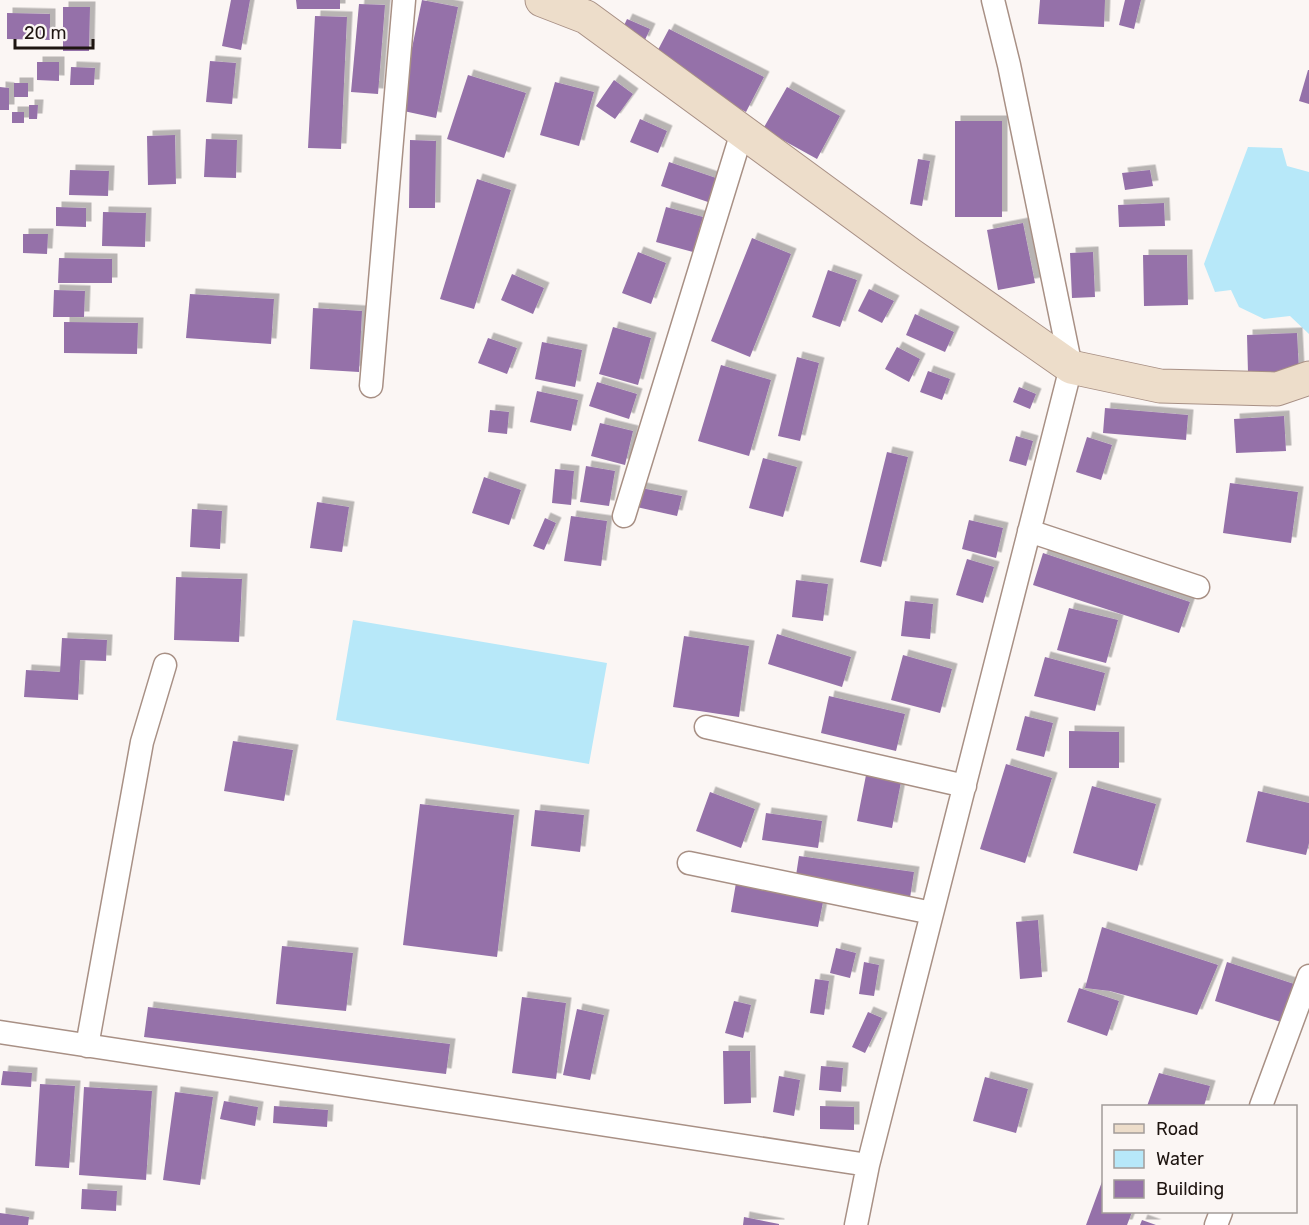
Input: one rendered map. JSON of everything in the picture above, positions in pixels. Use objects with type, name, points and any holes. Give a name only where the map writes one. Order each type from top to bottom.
[{"type":"main road","points":[[542,0],[587,9],[742,132],[911,255],[1071,367],[1160,386],[1277,389],[1309,378]]},
{"type":"street","points":[[371,386],[404,0]]},
{"type":"street","points":[[856,1225],[868,1165],[1071,367],[1009,65],[993,0]]},
{"type":"street","points":[[624,516],[742,132]]},
{"type":"street","points":[[1029,531],[1198,587]]},
{"type":"street","points":[[87,1046],[142,742],[165,665]]},
{"type":"street","points":[[706,727],[965,786]]},
{"type":"street","points":[[689,863],[932,913]]},
{"type":"street","points":[[1263,1105],[1309,976]]},
{"type":"street","points":[[0,1032],[868,1165]]},
{"type":"water","points":[[1248,147],[1282,148],[1287,166],[1309,172],[1309,334],[1290,316],[1264,319],[1239,307],[1231,290],[1215,292],[1204,264]]},
{"type":"water","points":[[353,620],[607,663],[589,764],[336,720]]},
{"type":"building","points":[[231,0],[250,0],[241,50],[222,46]]},
{"type":"building","points":[[296,0],[340,0],[340,9],[297,9]]},
{"type":"building","points":[[422,0],[458,7],[436,118],[399,110]]},
{"type":"building","points":[[1040,0],[1105,0],[1104,27],[1038,24]]},
{"type":"building","points":[[1125,0],[1141,0],[1134,29],[1119,25]]},
{"type":"building","points":[[359,4],[385,5],[378,94],[351,92]]},
{"type":"building","points":[[63,7],[90,7],[89,51],[63,51]]},
{"type":"building","points":[[7,13],[50,14],[50,40],[7,39]]},
{"type":"building","points":[[315,16],[347,17],[341,149],[308,148]]},
{"type":"building","points":[[627,19],[650,29],[644,42],[621,32]]},
{"type":"building","points":[[669,29],[764,77],[746,112],[651,63]]},
{"type":"building","points":[[210,61],[236,63],[232,104],[206,102]]},
{"type":"building","points":[[37,62],[59,62],[59,81],[37,80]]},
{"type":"building","points":[[71,67],[95,68],[94,85],[70,85]]},
{"type":"building","points":[[1309,70],[1309,104],[1299,101]]},
{"type":"building","points":[[468,75],[526,93],[504,158],[447,139]]},
{"type":"building","points":[[614,80],[633,94],[615,119],[596,106]]},
{"type":"building","points":[[555,82],[594,92],[579,146],[540,135]]},
{"type":"building","points":[[14,83],[28,83],[28,97],[14,97]]},
{"type":"building","points":[[0,87],[9,88],[9,110],[0,110]]},
{"type":"building","points":[[787,87],[840,116],[817,159],[763,129]]},
{"type":"building","points":[[29,105],[38,105],[37,119],[29,119]]},
{"type":"building","points":[[12,112],[24,112],[24,123],[12,123]]},
{"type":"building","points":[[640,119],[667,131],[658,153],[630,142]]},
{"type":"building","points":[[955,121],[1002,121],[1002,217],[955,217]]},
{"type":"building","points":[[175,135],[176,184],[148,185],[147,136]]},
{"type":"building","points":[[206,139],[237,140],[236,178],[204,177]]},
{"type":"building","points":[[410,140],[436,141],[435,208],[409,208]]},
{"type":"building","points":[[918,159],[930,161],[922,206],[910,204]]},
{"type":"building","points":[[669,162],[716,178],[708,202],[661,186]]},
{"type":"building","points":[[70,170],[109,171],[108,196],[69,195]]},
{"type":"building","points":[[1150,170],[1153,186],[1125,190],[1122,173]]},
{"type":"building","points":[[477,179],[511,190],[474,309],[440,299]]},
{"type":"building","points":[[1164,203],[1165,226],[1119,227],[1118,205]]},
{"type":"building","points":[[56,207],[86,208],[86,227],[56,226]]},
{"type":"building","points":[[666,207],[703,217],[693,252],[656,242]]},
{"type":"building","points":[[103,212],[146,213],[145,247],[102,246]]},
{"type":"building","points":[[1023,223],[1035,283],[998,290],[987,230]]},
{"type":"building","points":[[23,234],[48,234],[47,254],[23,253]]},
{"type":"building","points":[[752,238],[791,254],[750,357],[711,341]]},
{"type":"building","points":[[638,252],[666,263],[651,304],[622,293]]},
{"type":"building","points":[[1093,252],[1095,297],[1072,298],[1070,253]]},
{"type":"building","points":[[1143,255],[1187,255],[1188,305],[1144,306]]},
{"type":"building","points":[[59,258],[112,259],[112,283],[58,283]]},
{"type":"building","points":[[828,270],[857,280],[840,327],[812,317]]},
{"type":"building","points":[[512,274],[544,288],[533,314],[501,300]]},
{"type":"building","points":[[869,289],[894,301],[882,323],[858,311]]},
{"type":"building","points":[[54,290],[85,291],[84,317],[53,317]]},
{"type":"building","points":[[190,294],[274,299],[271,344],[186,338]]},
{"type":"building","points":[[313,308],[362,311],[359,372],[310,369]]},
{"type":"building","points":[[915,314],[954,332],[945,352],[906,335]]},
{"type":"building","points":[[64,322],[138,323],[137,354],[64,353]]},
{"type":"building","points":[[613,327],[651,338],[638,385],[599,374]]},
{"type":"building","points":[[1297,333],[1299,371],[1248,373],[1247,335]]},
{"type":"building","points":[[488,338],[517,348],[507,374],[478,363]]},
{"type":"building","points":[[542,342],[582,350],[575,387],[535,379]]},
{"type":"building","points":[[897,347],[920,359],[909,382],[885,369]]},
{"type":"building","points":[[797,357],[819,363],[800,441],[778,436]]},
{"type":"building","points":[[721,365],[771,380],[749,456],[698,441]]},
{"type":"building","points":[[928,371],[950,379],[942,400],[920,392]]},
{"type":"building","points":[[597,382],[637,394],[629,419],[589,406]]},
{"type":"building","points":[[1019,387],[1036,394],[1030,409],[1013,402]]},
{"type":"building","points":[[537,391],[578,400],[571,431],[530,422]]},
{"type":"building","points":[[1105,408],[1188,415],[1186,440],[1103,433]]},
{"type":"building","points":[[490,410],[509,412],[507,434],[488,432]]},
{"type":"building","points":[[1284,416],[1286,451],[1236,453],[1234,419]]},
{"type":"building","points":[[600,423],[633,431],[625,465],[591,456]]},
{"type":"building","points":[[1016,436],[1033,441],[1026,466],[1009,461]]},
{"type":"building","points":[[1087,437],[1112,445],[1101,480],[1076,472]]},
{"type":"building","points":[[887,452],[908,457],[881,567],[860,562]]},
{"type":"building","points":[[763,458],[797,467],[783,517],[749,508]]},
{"type":"building","points":[[586,466],[615,471],[609,506],[580,502]]},
{"type":"building","points":[[555,469],[574,471],[571,505],[552,503]]},
{"type":"building","points":[[484,477],[521,490],[509,525],[472,513]]},
{"type":"building","points":[[1230,483],[1298,492],[1291,543],[1223,533]]},
{"type":"building","points":[[636,487],[682,496],[677,516],[632,506]]},
{"type":"building","points":[[317,502],[349,507],[342,552],[310,548]]},
{"type":"building","points":[[192,509],[222,511],[220,549],[190,547]]},
{"type":"building","points":[[571,516],[607,521],[601,566],[564,561]]},
{"type":"building","points":[[545,518],[556,523],[544,550],[533,546]]},
{"type":"building","points":[[969,520],[1003,528],[996,558],[962,549]]},
{"type":"building","points":[[1043,553],[1190,602],[1179,633],[1033,585]]},
{"type":"building","points":[[967,559],[994,567],[983,603],[956,595]]},
{"type":"building","points":[[176,577],[242,579],[239,642],[174,640]]},
{"type":"building","points":[[796,580],[828,584],[823,621],[792,617]]},
{"type":"building","points":[[905,601],[933,604],[930,639],[901,636]]},
{"type":"building","points":[[1069,608],[1118,620],[1106,663],[1057,650]]},
{"type":"building","points":[[777,634],[851,657],[842,687],[768,664]]},
{"type":"building","points":[[684,636],[749,646],[739,717],[673,707]]},
{"type":"building","points":[[62,638],[107,640],[106,661],[80,660],[78,700],[24,697],[26,670],[60,672]]},
{"type":"building","points":[[903,655],[952,669],[940,713],[891,700]]},
{"type":"building","points":[[1045,657],[1105,673],[1095,711],[1034,696]]},
{"type":"building","points":[[829,696],[905,714],[896,751],[821,733]]},
{"type":"building","points":[[1025,716],[1053,723],[1044,757],[1016,750]]},
{"type":"building","points":[[1069,731],[1119,732],[1119,768],[1069,768]]},
{"type":"building","points":[[233,741],[293,750],[284,801],[224,791]]},
{"type":"building","points":[[1006,764],[1052,778],[1025,863],[980,849]]},
{"type":"building","points":[[867,770],[902,777],[892,828],[857,821]]},
{"type":"building","points":[[1092,786],[1156,804],[1137,871],[1073,853]]},
{"type":"building","points":[[1258,791],[1309,803],[1309,843],[1306,855],[1246,842]]},
{"type":"building","points":[[710,792],[755,809],[741,848],[696,831]]},
{"type":"building","points":[[420,804],[514,815],[497,957],[403,945]]},
{"type":"building","points":[[535,810],[584,815],[580,852],[531,846]]},
{"type":"building","points":[[766,813],[822,821],[818,848],[762,840]]},
{"type":"building","points":[[799,856],[914,872],[910,898],[795,882]]},
{"type":"building","points":[[737,877],[825,892],[818,927],[731,912]]},
{"type":"building","points":[[1038,920],[1042,977],[1020,979],[1016,922]]},
{"type":"building","points":[[1102,927],[1218,965],[1197,1015],[1110,991],[1085,988]]},
{"type":"building","points":[[282,946],[353,953],[346,1011],[276,1004]]},
{"type":"building","points":[[836,948],[856,953],[850,978],[830,973]]},
{"type":"building","points":[[864,962],[879,965],[874,996],[859,994]]},
{"type":"building","points":[[1227,962],[1294,984],[1281,1022],[1215,1001]]},
{"type":"building","points":[[815,979],[829,981],[824,1015],[810,1013]]},
{"type":"building","points":[[1079,988],[1119,1001],[1107,1036],[1067,1022]]},
{"type":"building","points":[[522,997],[566,1003],[556,1079],[512,1073]]},
{"type":"building","points":[[734,1001],[751,1005],[743,1038],[725,1033]]},
{"type":"building","points":[[148,1007],[450,1044],[446,1074],[144,1037]]},
{"type":"building","points":[[577,1009],[604,1015],[590,1080],[563,1075]]},
{"type":"building","points":[[868,1012],[882,1018],[865,1053],[852,1047]]},
{"type":"building","points":[[723,1051],[750,1051],[751,1103],[724,1104]]},
{"type":"building","points":[[821,1066],[843,1068],[841,1092],[819,1090]]},
{"type":"building","points":[[3,1071],[32,1073],[31,1087],[1,1085]]},
{"type":"building","points":[[1159,1073],[1210,1086],[1204,1105],[1147,1105]]},
{"type":"building","points":[[779,1076],[800,1080],[794,1116],[773,1112]]},
{"type":"building","points":[[985,1077],[1028,1089],[1016,1133],[973,1121]]},
{"type":"building","points":[[40,1084],[75,1086],[69,1168],[35,1166]]},
{"type":"building","points":[[84,1087],[152,1091],[146,1180],[79,1175]]},
{"type":"building","points":[[175,1092],[213,1097],[200,1185],[163,1180]]},
{"type":"building","points":[[224,1101],[258,1107],[255,1126],[220,1119]]},
{"type":"building","points":[[274,1106],[328,1110],[327,1127],[273,1123]]},
{"type":"building","points":[[820,1106],[854,1107],[854,1130],[820,1129]]},
{"type":"building","points":[[1102,1182],[1102,1213],[1132,1213],[1127,1225],[1086,1225]]},
{"type":"building","points":[[82,1189],[117,1191],[116,1211],[81,1209]]},
{"type":"building","points":[[0,1213],[29,1217],[28,1225],[0,1225]]},
{"type":"building","points":[[744,1217],[779,1224],[779,1225],[743,1225]]},
{"type":"building","points":[[1142,1220],[1156,1225],[1140,1225]]}]
